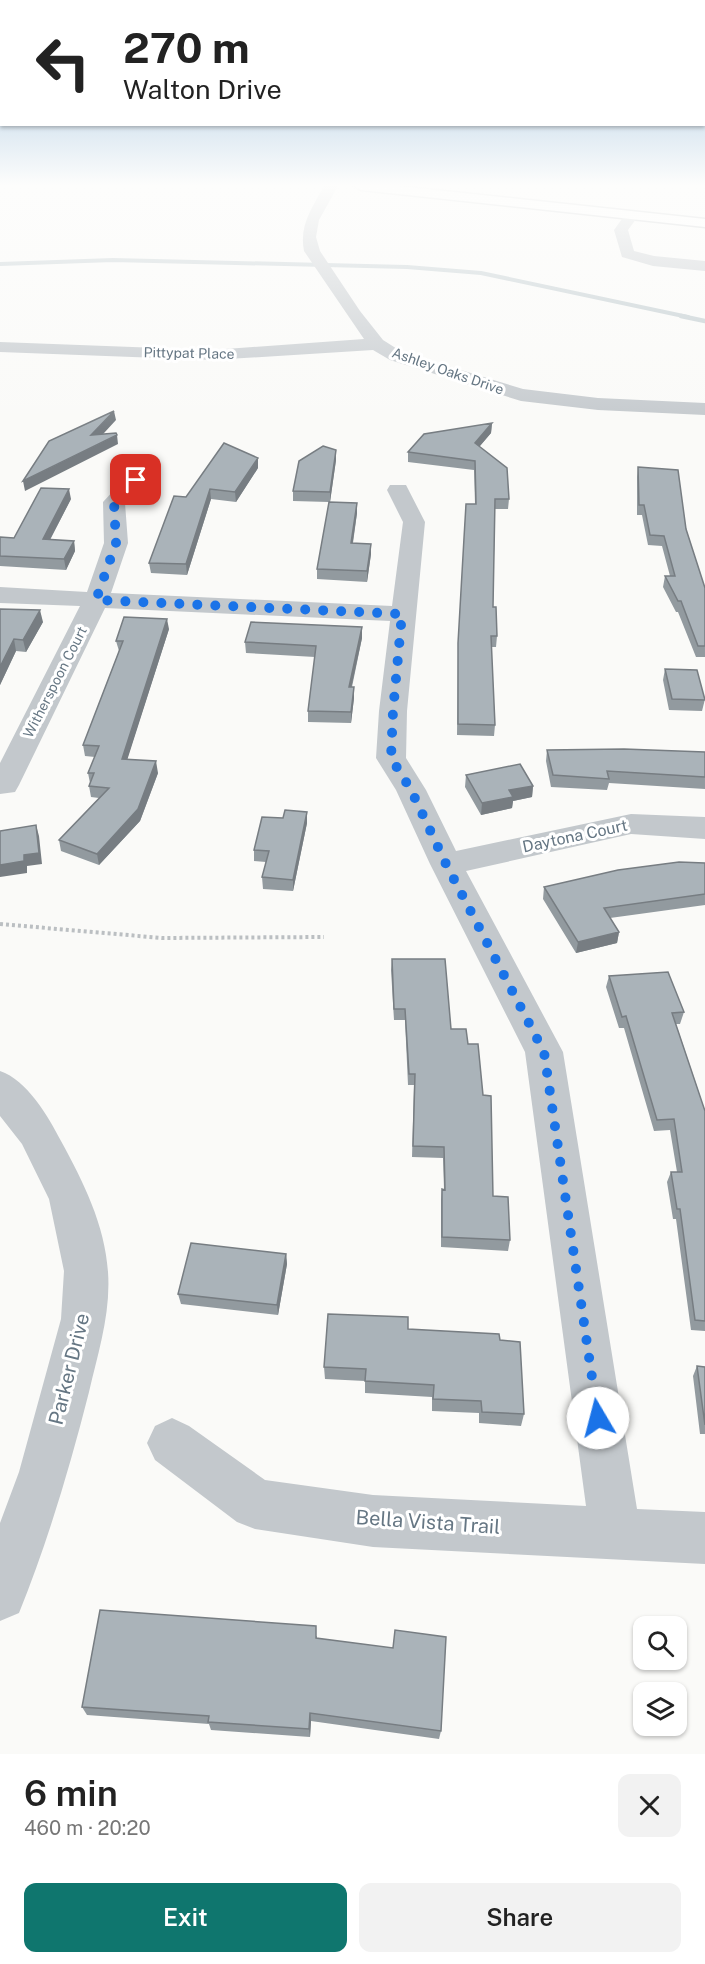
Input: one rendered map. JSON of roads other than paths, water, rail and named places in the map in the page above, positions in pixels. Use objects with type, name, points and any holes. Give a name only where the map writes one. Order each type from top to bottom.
[{"type":"street","name":"Ashley Oaks Drive","points":[[323,268],[352,314],[377,344],[396,356],[521,395],[598,404],[705,409]]},
{"type":"street","name":"Pittypat Place","points":[[0,347],[212,355],[377,344]]},
{"type":"street","name":"Witherspoon Court","points":[[4,785],[96,600],[116,543],[114,502],[136,480]]},
{"type":"street","points":[[398,490],[414,522],[402,614],[391,758],[411,790],[446,864],[544,1052],[615,1533]]},
{"type":"street","points":[[0,595],[402,614]]},
{"type":"street","name":"Daytona Court","points":[[446,864],[632,824],[705,828]]},
{"type":"street","name":"Parker Drive","points":[[0,1087],[36,1132],[70,1197],[86,1271],[81,1330],[44,1472],[0,1594]]},
{"type":"street","name":"Bella Vista Trail","points":[[172,1443],[255,1504],[373,1521],[705,1539]]},
{"type":"waterway","points":[[418,268],[481,273],[688,317]]},
{"type":"waterway","points":[[681,316],[705,321]]}]
